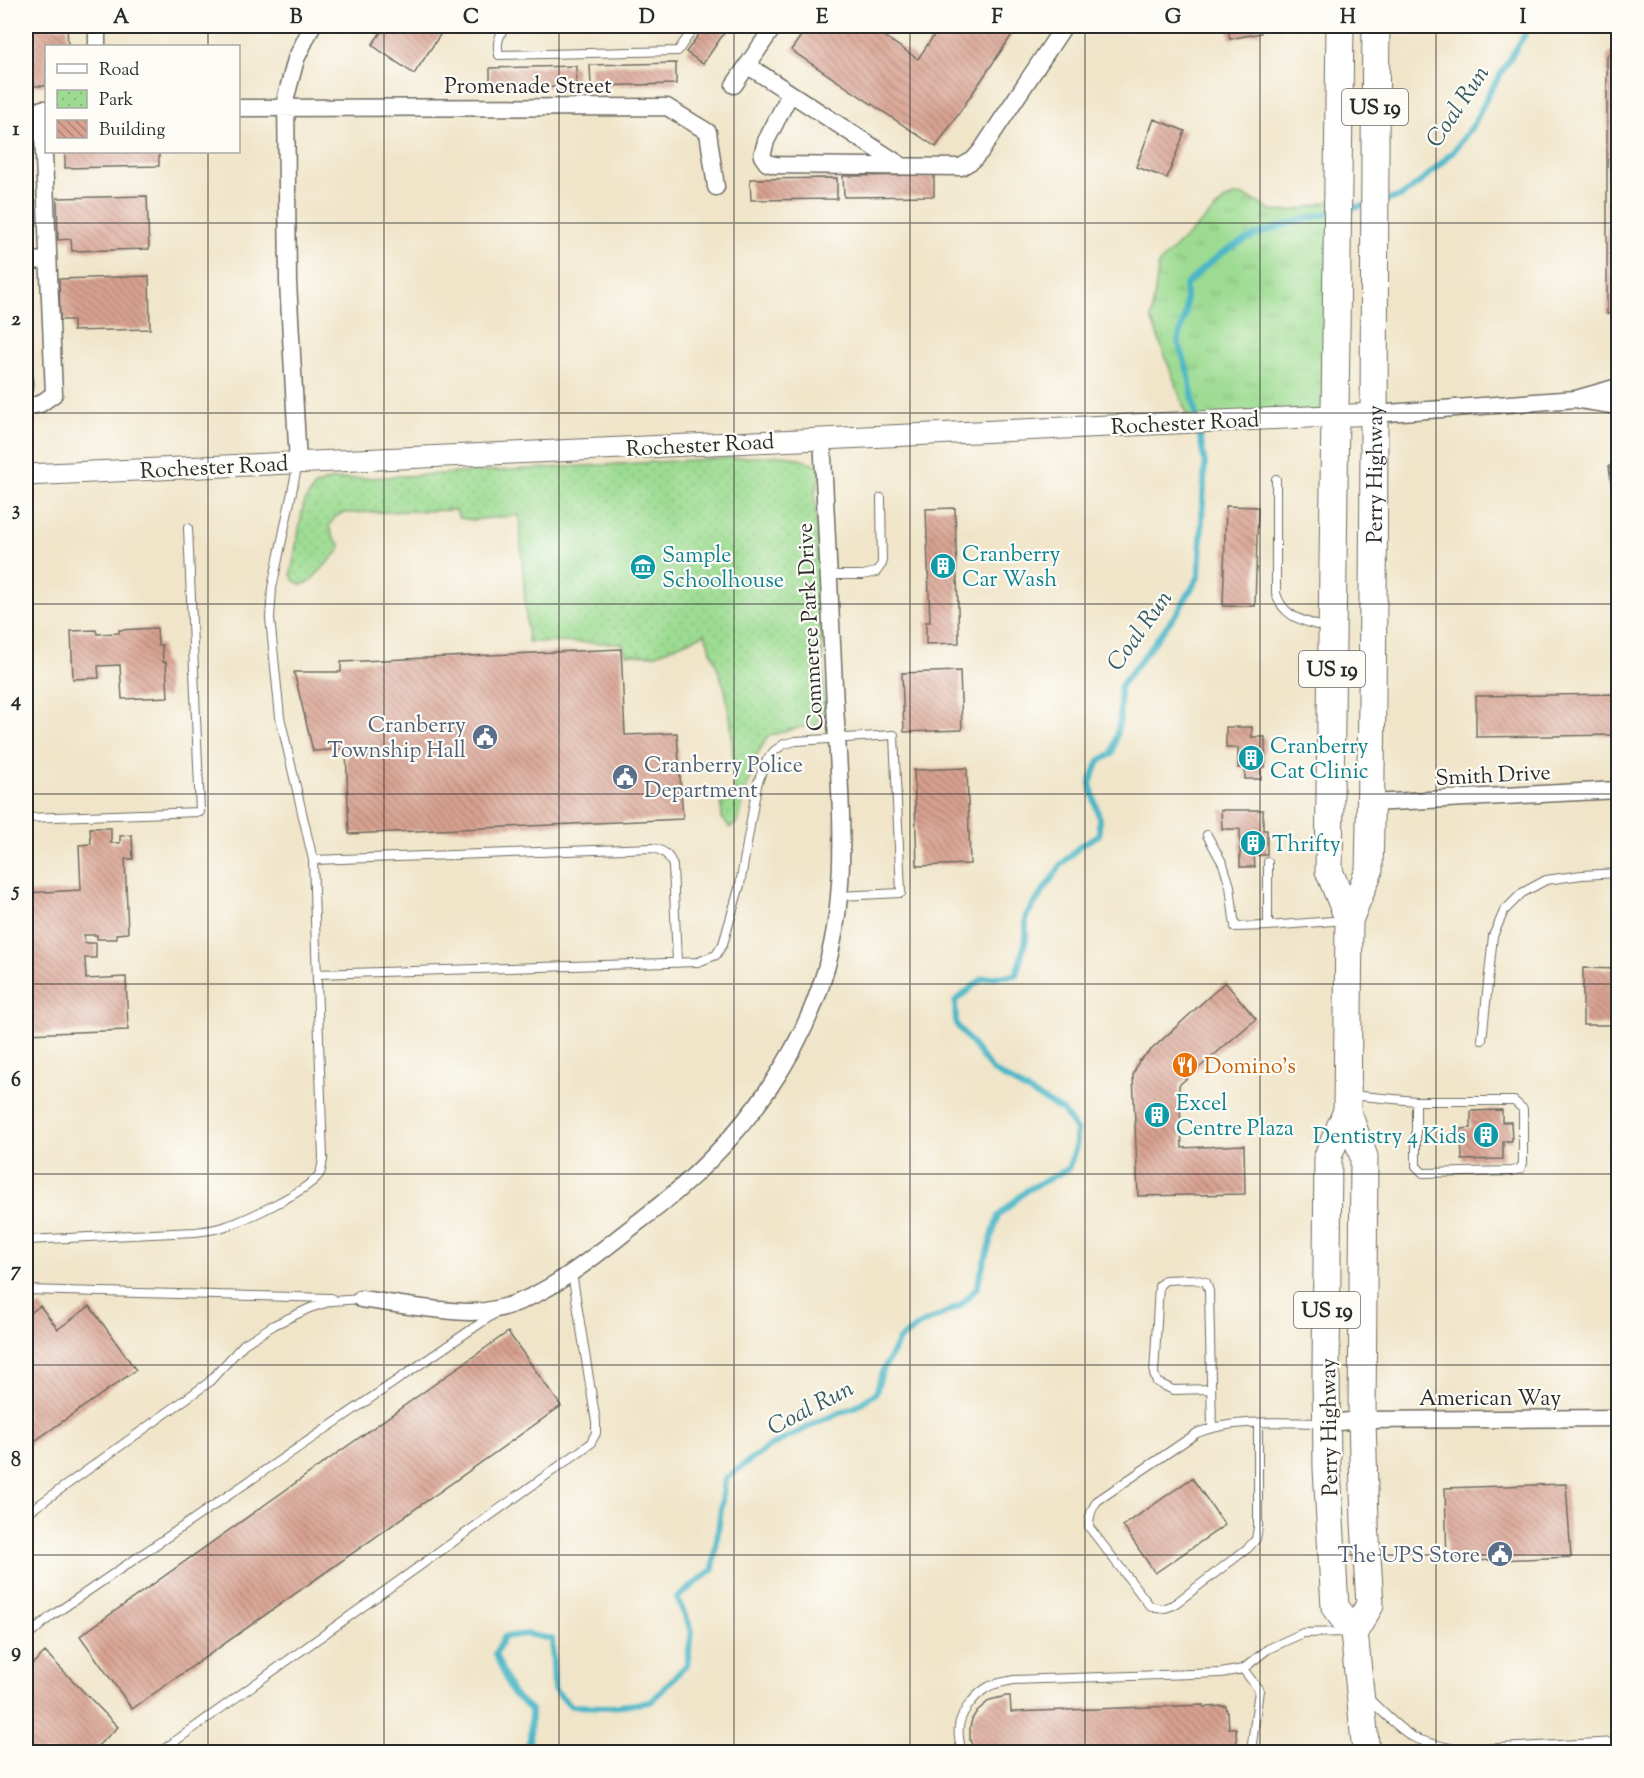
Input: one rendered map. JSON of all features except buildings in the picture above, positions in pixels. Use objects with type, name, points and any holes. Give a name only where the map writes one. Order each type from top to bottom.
[{"type":"main road","name":"Perry Highway","points":[[1340,26],[1329,871],[1349,920]]},
{"type":"main road","name":"Perry Highway","points":[[1347,1103],[1328,1156],[1327,1468],[1335,1607],[1354,1632],[1371,1605],[1365,1523],[1362,1419],[1364,1157],[1347,1103],[1349,920],[1369,872],[1371,802],[1376,26]]},
{"type":"main road","points":[[1354,1632],[1366,1752]]},
{"type":"street","points":[[97,26],[97,45]]},
{"type":"street","points":[[297,463],[288,282],[286,97],[296,59],[312,26]]},
{"type":"street","points":[[734,85],[774,26]]},
{"type":"street","points":[[790,94],[766,141],[762,156],[767,163],[775,165],[961,167],[973,160],[981,151],[1064,26]]},
{"type":"street","points":[[747,65],[903,167]]},
{"type":"street","name":"Promenade Street","points":[[286,108],[667,107],[708,132],[716,186]]},
{"type":"street","points":[[240,108],[286,108]]},
{"type":"street","points":[[26,406],[40,404],[54,394],[38,109]]},
{"type":"street","points":[[26,261],[47,261]]},
{"type":"street","points":[[1374,414],[1576,399],[1618,387]]},
{"type":"street","points":[[1576,399],[1618,406]]},
{"type":"street","name":"Rochester Road","points":[[26,475],[1374,414]]},
{"type":"street","name":"Commerce Park Drive","points":[[361,1299],[473,1312],[504,1307],[534,1296],[572,1272],[668,1200],[709,1161],[767,1092],[789,1058],[807,1024],[830,954],[839,896],[841,834],[822,438]]},
{"type":"street","name":"Smith Drive","points":[[1371,802],[1618,790]]},
{"type":"street","name":"American Way","points":[[1327,1423],[1362,1419],[1618,1418]]},
{"type":"lane","points":[[505,26],[500,33],[497,45],[499,55],[678,51],[695,26]]},
{"type":"lane","points":[[26,1240],[195,1232],[221,1228],[245,1219],[297,1191],[312,1182],[320,1173],[323,1159],[313,860],[280,717],[270,618],[272,588],[297,463]]},
{"type":"lane","points":[[1276,479],[1276,594],[1279,605],[1290,616],[1332,630]]},
{"type":"lane","points":[[829,575],[876,572],[882,564],[881,498]]},
{"type":"lane","points":[[26,818],[200,812],[188,528]]},
{"type":"lane","points":[[316,974],[677,963],[709,959],[716,955],[723,944],[740,885],[757,784],[765,763],[774,751],[784,744],[796,741],[894,735],[901,893],[839,896]]},
{"type":"lane","points":[[1207,835],[1223,864],[1230,886],[1235,927],[1349,920]]},
{"type":"lane","points":[[313,860],[653,848],[663,851],[669,857],[672,866],[677,963]]},
{"type":"lane","points":[[1268,862],[1268,926]]},
{"type":"lane","points":[[1482,1040],[1494,936],[1504,911],[1522,893],[1546,880],[1618,873]]},
{"type":"lane","points":[[1347,1103],[1416,1101],[1514,1101],[1523,1109],[1523,1163],[1520,1169],[1423,1173],[1416,1166],[1416,1101]]},
{"type":"lane","points":[[160,1752],[590,1444],[596,1433],[596,1422],[572,1272]]},
{"type":"lane","points":[[1210,1389],[1173,1390],[1158,1382],[1154,1374],[1159,1286],[1165,1280],[1193,1279],[1206,1282],[1209,1291],[1212,1427]]},
{"type":"lane","points":[[26,1290],[361,1299]]},
{"type":"lane","name":"Commerce Park Drive","points":[[26,1514],[208,1383],[244,1344],[274,1325],[310,1308],[332,1301],[361,1299]]},
{"type":"lane","points":[[26,1638],[50,1617],[504,1307]]},
{"type":"lane","points":[[1258,1424],[1256,1539],[1248,1548],[1176,1603],[1168,1608],[1159,1609],[1150,1606],[1089,1527],[1089,1518],[1097,1501],[1197,1433],[1212,1427],[1230,1424],[1327,1423]]},
{"type":"lane","points":[[962,1752],[958,1736],[960,1717],[976,1696],[990,1686],[1013,1680],[1221,1673],[1243,1669],[1268,1649],[1303,1633],[1354,1632]]},
{"type":"lane","points":[[1243,1669],[1259,1690],[1251,1752]]},
{"type":"lane","points":[[1359,1690],[1414,1737],[1438,1746],[1460,1750]]},
{"type":"lane","points":[[1448,1752],[1618,1742]]},
{"type":"green space","points":[[1237,195],[1248,197],[1266,208],[1278,211],[1304,208],[1338,199],[1335,415],[1189,421],[1151,318],[1159,263],[1226,199]]},
{"type":"green space","points":[[785,455],[823,466],[815,493],[825,707],[817,725],[768,736],[758,753],[739,821],[730,828],[722,818],[721,804],[735,799],[731,722],[725,689],[705,634],[654,655],[626,654],[622,643],[528,642],[519,515],[473,520],[459,518],[456,510],[342,513],[335,517],[329,526],[333,538],[340,544],[340,550],[309,582],[302,585],[294,581],[291,574],[304,502],[315,486],[329,480]]},
{"type":"waterway","name":"Coal Run","points":[[1382,201],[1400,197],[1423,180],[1453,152],[1474,124],[1489,93],[1530,26]]},
{"type":"waterway","name":"Coal Run","points":[[1344,210],[1369,204]]},
{"type":"waterway","name":"Coal Run","points":[[525,1752],[530,1739],[531,1710],[512,1693],[495,1654],[504,1637],[526,1634],[552,1639],[554,1689],[571,1706],[611,1707],[651,1702],[687,1664],[692,1631],[677,1598],[713,1569],[725,1479],[767,1448],[820,1421],[855,1407],[876,1393],[882,1372],[899,1340],[920,1325],[960,1306],[976,1289],[998,1216],[1027,1190],[1068,1169],[1076,1147],[1076,1130],[1063,1111],[993,1071],[956,1024],[955,1001],[983,978],[1016,975],[1026,939],[1026,916],[1061,865],[1081,845],[1099,835],[1099,817],[1090,783],[1099,761],[1112,754],[1120,720],[1120,687],[1179,610],[1199,576],[1205,464],[1188,372],[1178,341],[1186,311],[1186,285],[1209,263],[1238,244],[1285,225],[1331,213]]},
{"type":"place","name":"Cranberry Car Wash","points":[[943,566]]},
{"type":"place","name":"Sample Schoolhouse","points":[[643,567]]},
{"type":"place","name":"Cranberry Township Hall","points":[[485,737]]},
{"type":"place","name":"Cranberry Cat Clinic","points":[[1251,758]]},
{"type":"place","name":"Cranberry Police Department","points":[[625,777]]},
{"type":"place","name":"Thrifty","points":[[1253,843]]},
{"type":"place","name":"Domino's","points":[[1185,1065]]},
{"type":"place","name":"Excel Centre Plaza","points":[[1157,1115]]},
{"type":"place","name":"Dentistry 4 Kids","points":[[1486,1135]]},
{"type":"place","name":"The UPS Store","points":[[1500,1554]]}]
